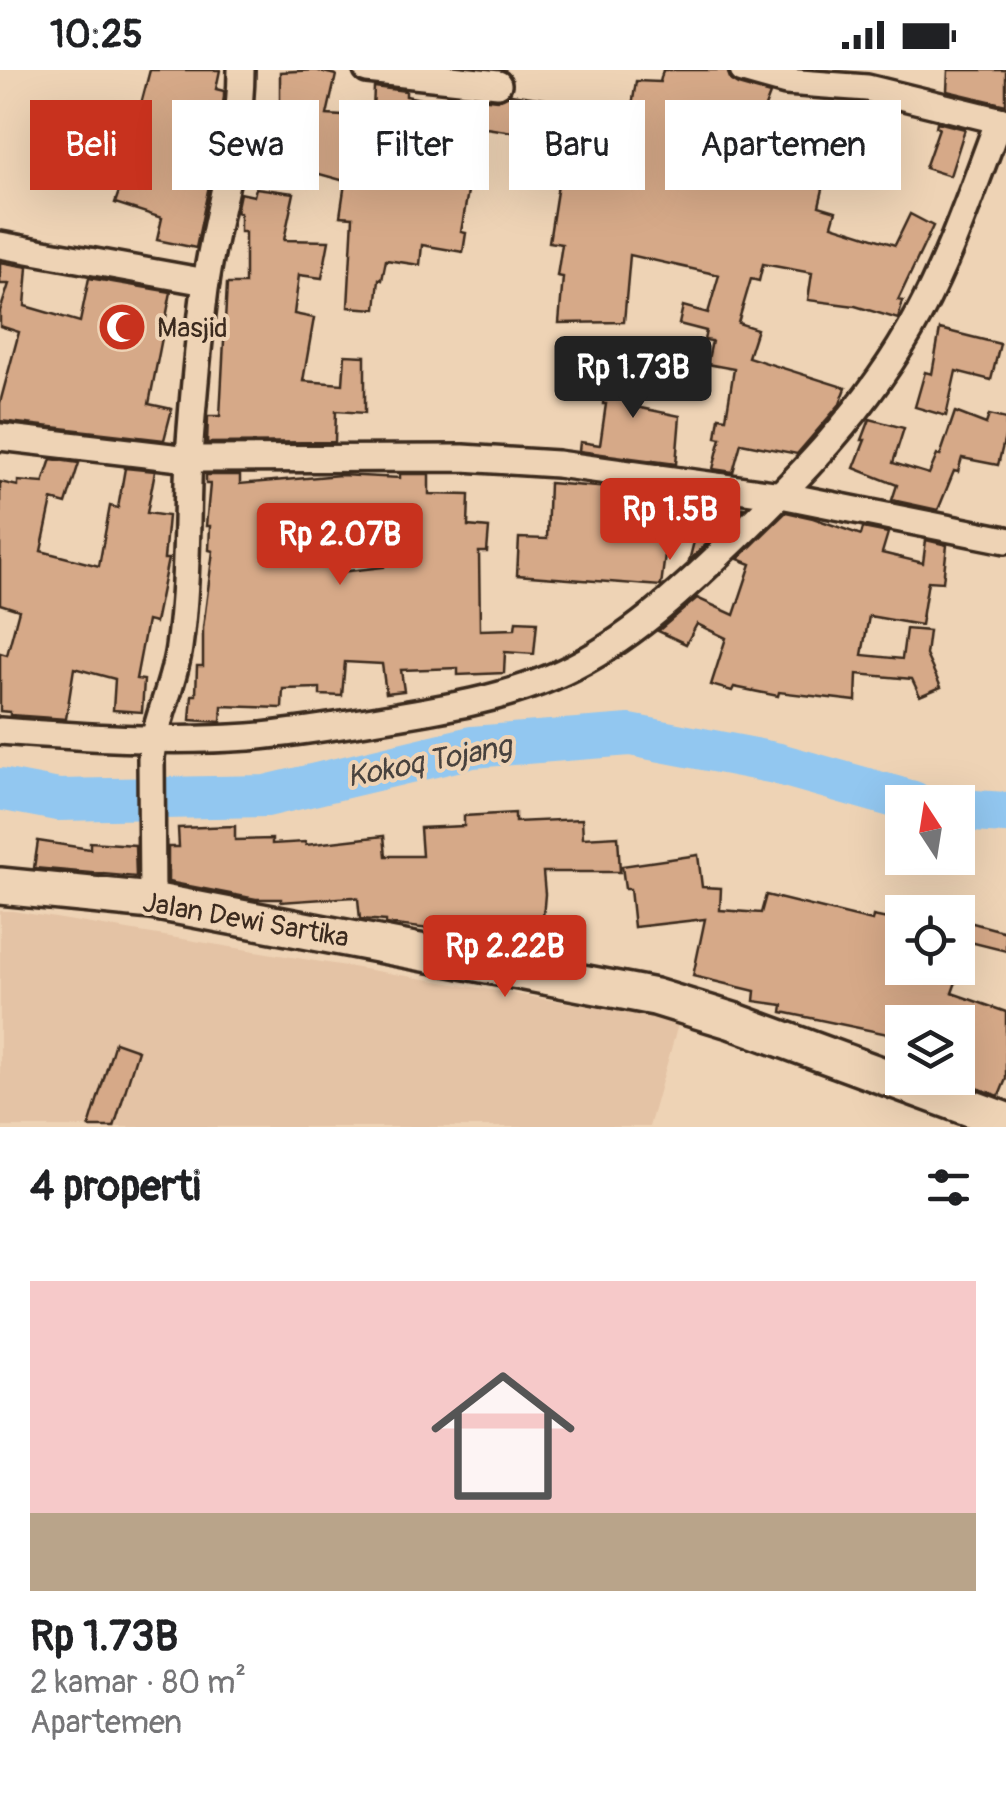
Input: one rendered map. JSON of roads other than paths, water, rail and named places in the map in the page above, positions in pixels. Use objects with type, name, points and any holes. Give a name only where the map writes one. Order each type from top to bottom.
[{"type":"street","points":[[152,901],[152,748],[178,650],[188,556],[189,459],[206,282],[236,140],[241,70]]},
{"type":"street","points":[[367,70],[498,84]]},
{"type":"street","points":[[0,731],[152,748],[336,726],[460,706],[552,677],[603,652],[643,624],[781,496],[833,441],[876,384],[918,316],[1003,121],[866,88],[786,82],[743,70]]},
{"type":"street","points":[[0,246],[206,282]]},
{"type":"street","points":[[0,437],[189,459],[464,458],[558,464],[781,496],[1006,540]]},
{"type":"street","name":"Jalan Dewi Sartika","points":[[0,886],[152,901],[655,997],[1006,1121]]},
{"type":"waterway","name":"Kokoq Tojang","points":[[0,789],[58,800],[266,796],[472,747],[630,735],[775,763],[885,794]]},
{"type":"waterway","name":"Kokoq Tojang","points":[[975,811],[1006,813]]},
{"type":"place","name":"Masjid","points":[[122,327]]}]
